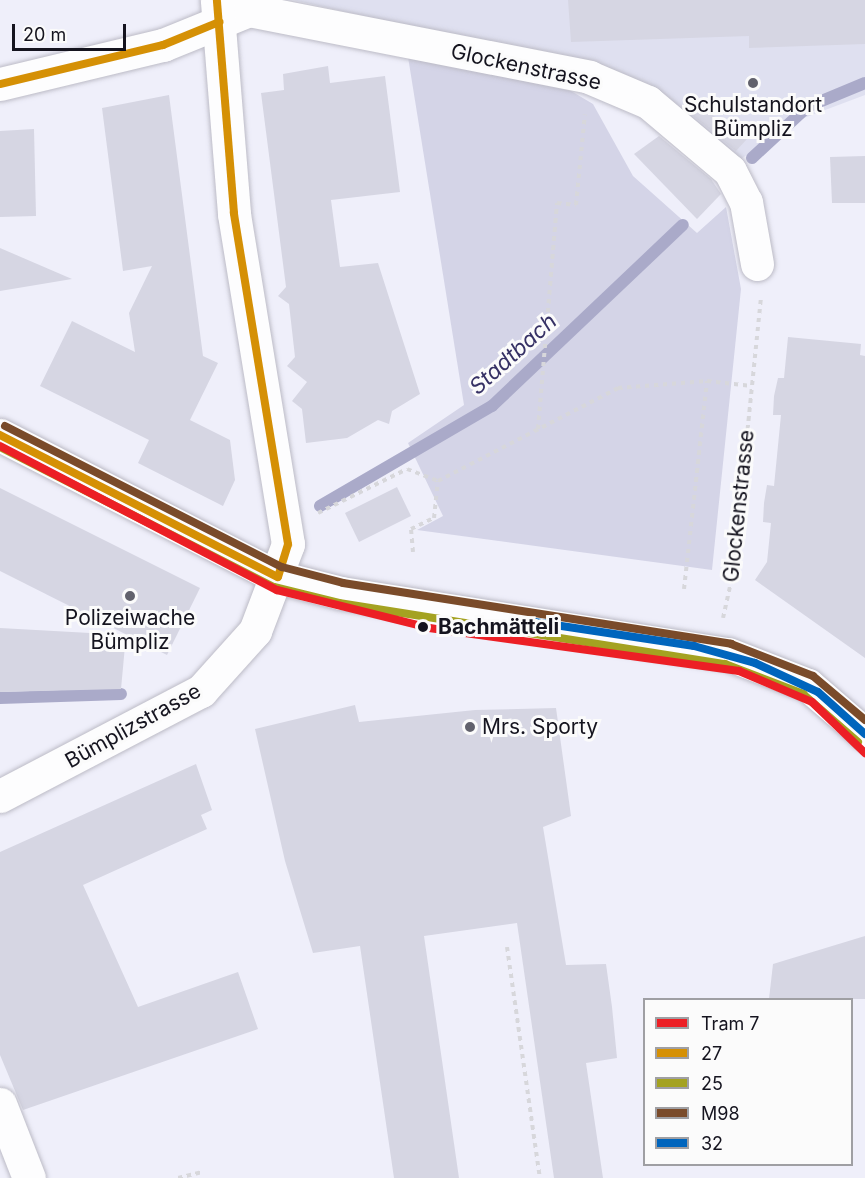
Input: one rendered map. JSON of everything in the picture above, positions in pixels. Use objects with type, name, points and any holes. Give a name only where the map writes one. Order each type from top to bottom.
[{"type":"street","name":"Glockenstrasse","points":[[0,84],[163,45],[218,11],[249,10],[589,77],[648,102],[730,171],[746,202],[757,264]]},
{"type":"street","name":"Bümplizstrasse","points":[[0,796],[201,691],[241,651],[278,577],[288,544],[234,213],[218,11]]},
{"type":"street","points":[[0,435],[278,577],[341,593],[714,650],[808,685],[865,735]]},
{"type":"street","points":[[0,1104],[29,1178]]},
{"type":"path","points":[[538,429],[557,203],[576,205],[589,77]]},
{"type":"path","name":"Glockenstrasse","points":[[714,650],[733,573],[761,302],[757,264]]},
{"type":"path","points":[[438,481],[618,388],[706,381],[752,386]]},
{"type":"path","points":[[684,589],[706,381]]},
{"type":"path","points":[[314,515],[407,468],[438,481]]},
{"type":"path","points":[[413,552],[411,529],[434,518],[438,481]]},
{"type":"path","points":[[507,947],[540,1178]]},
{"type":"path","points":[[178,1178],[202,1172]]},
{"type":"shaded area","name":"Schulstandort Bümpliz","points":[[293,0],[865,0],[865,95],[796,121],[741,159],[657,91],[626,75]]},
{"type":"shaded area","points":[[408,57],[571,91],[593,104],[633,176],[697,233],[726,207],[741,289],[712,570],[417,530],[443,516],[408,443],[464,405]]},
{"type":"building","points":[[568,0],[865,0],[865,44],[749,48],[749,36],[571,42]]},
{"type":"building","points":[[328,66],[330,83],[385,76],[400,192],[331,200],[340,267],[378,263],[420,394],[392,411],[389,424],[378,420],[347,438],[306,443],[302,409],[292,401],[307,382],[287,366],[295,357],[289,304],[278,296],[286,287],[261,93],[284,90],[283,74]]},
{"type":"building","points":[[169,95],[203,356],[218,363],[190,420],[230,440],[235,480],[223,506],[138,463],[149,440],[40,386],[72,321],[135,352],[129,313],[152,266],[123,271],[102,108]]},
{"type":"building","points":[[701,107],[747,139],[736,151],[691,114]]},
{"type":"building","points":[[34,129],[36,216],[0,217],[0,131]]},
{"type":"building","points":[[659,136],[711,179],[721,194],[697,219],[634,154]]},
{"type":"building","points":[[865,156],[865,203],[832,203],[830,157]]},
{"type":"building","points":[[0,248],[72,279],[0,291]]},
{"type":"building","points":[[788,337],[861,344],[860,355],[865,356],[865,658],[755,580],[767,562],[771,523],[763,522],[764,503],[767,485],[774,486],[781,415],[773,415],[774,396],[778,378],[784,378]]},
{"type":"building","points":[[397,487],[411,516],[359,542],[345,513]]},
{"type":"building","points":[[0,488],[200,588],[167,655],[0,571]]},
{"type":"building","points":[[0,628],[126,635],[121,689],[0,692]]},
{"type":"building","points":[[355,705],[359,722],[475,710],[556,708],[571,816],[543,827],[566,965],[606,964],[612,1007],[617,1058],[586,1063],[603,1178],[554,1178],[517,923],[424,936],[459,1178],[394,1178],[360,946],[313,953],[285,861],[255,729]]},
{"type":"building","points":[[196,764],[212,810],[201,815],[207,829],[83,885],[138,1007],[238,972],[258,1029],[23,1110],[0,1055],[0,852]]},
{"type":"building","points":[[865,936],[865,999],[769,998],[773,964]]},
{"type":"waterway","name":"Stadtbach","points":[[752,158],[807,107],[865,83]]},
{"type":"waterway","name":"Stadtbach","points":[[320,506],[492,406],[683,225]]},
{"type":"waterway","name":"Stadtbach","points":[[0,698],[121,694]]},
{"type":"tram line","name":"7","points":[[0,446],[277,590],[429,628],[739,671],[812,702],[865,753]]},
{"type":"transit line","name":"27","points":[[0,435],[278,577],[288,544],[234,213],[217,0]]},
{"type":"transit line","name":"27","points":[[0,84],[163,45],[219,22]]},
{"type":"transit line","name":"M98","points":[[5,426],[282,567],[343,583],[731,644],[813,676],[865,720]]},
{"type":"transit line","name":"25","points":[[0,447],[274,587],[339,603],[725,664],[803,694],[858,742]]},
{"type":"transit line","name":"32","points":[[535,622],[694,646],[755,663],[818,692],[865,734]]},
{"type":"place","name":"Schulstandort Bümpliz","points":[[753,83]]},
{"type":"place","name":"Polizeiwache Bümpliz","points":[[130,596]]},
{"type":"place","name":"Bachmätteli","points":[[423,627]]},
{"type":"place","name":"Mrs. Sporty","points":[[470,727]]}]
